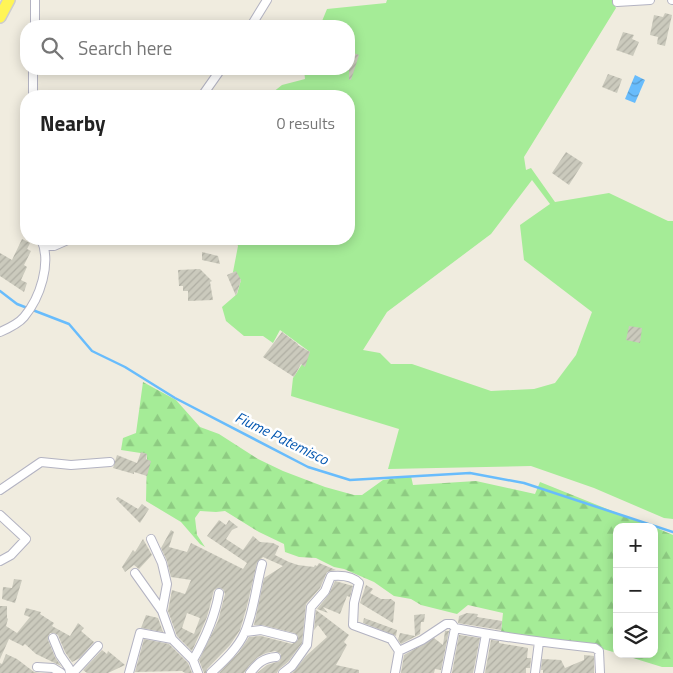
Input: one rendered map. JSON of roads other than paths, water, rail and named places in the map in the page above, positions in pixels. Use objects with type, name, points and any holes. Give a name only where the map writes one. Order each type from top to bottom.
[{"type":"main road","points":[[0,17],[9,0]]},
{"type":"street","points":[[35,0],[35,20]]},
{"type":"street","points":[[255,20],[267,0]]},
{"type":"street","points":[[617,0],[617,2],[650,0]]},
{"type":"street","points":[[33,75],[33,90]]},
{"type":"street","points":[[206,90],[217,75]]},
{"type":"street","points":[[0,332],[23,319],[37,296],[42,284],[43,245]]},
{"type":"street","points":[[0,490],[41,462],[71,466],[110,462]]},
{"type":"street","points":[[0,516],[26,539],[11,555],[1,560]]},
{"type":"street","points":[[151,539],[162,563],[167,584],[162,611]]},
{"type":"street","points":[[211,673],[229,656],[245,632],[254,603],[262,564]]},
{"type":"street","points":[[135,573],[162,611],[172,639],[193,660],[198,673]]},
{"type":"street","points":[[285,673],[306,645],[310,607],[325,591],[331,576],[339,575],[355,578],[360,583],[354,603],[353,625],[391,639],[399,651],[396,673]]},
{"type":"street","points":[[193,660],[217,608],[219,594]]},
{"type":"street","points":[[399,651],[422,640],[446,624],[452,624],[455,628],[486,634],[595,648],[599,651],[600,673]]},
{"type":"street","points":[[446,673],[455,628]]},
{"type":"street","points":[[245,632],[261,630],[293,638]]},
{"type":"street","points":[[129,673],[140,633],[172,639]]},
{"type":"street","points":[[479,673],[486,634]]},
{"type":"street","points":[[53,638],[60,655],[72,673],[98,646]]},
{"type":"street","points":[[535,673],[539,642]]},
{"type":"street","points":[[250,673],[261,661],[276,657]]},
{"type":"street","points":[[37,667],[53,668],[60,673]]},
{"type":"water","points":[[635,75],[645,80],[635,103],[625,99]]},
{"type":"waterway","name":"Fiume Patemisco","points":[[0,291],[17,304],[69,324],[92,351],[125,367],[175,398],[308,467],[350,480],[470,473],[524,483],[673,532]]}]
